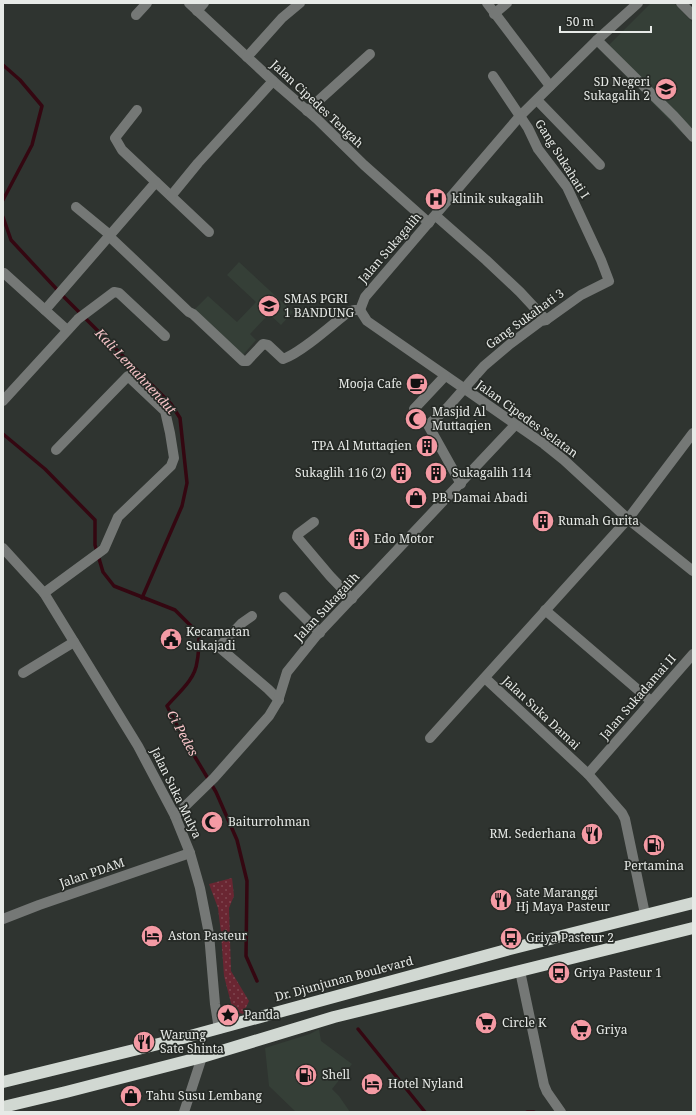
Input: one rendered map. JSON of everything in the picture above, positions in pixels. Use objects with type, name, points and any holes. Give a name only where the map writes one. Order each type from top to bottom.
[{"type":"highway","name":"Dr. Djunjunan Boulevard","points":[[3,1082],[219,1028],[510,949],[693,903]]},
{"type":"highway","points":[[3,1107],[202,1056],[334,1017],[693,928]]},
{"type":"street","points":[[136,15],[148,3]]},
{"type":"street","name":"Jalan Cipedes Tengah","points":[[189,3],[200,7],[247,57],[364,165],[486,260],[520,292],[546,320]]},
{"type":"street","points":[[247,57],[282,18],[300,3]]},
{"type":"street","points":[[487,3],[550,86]]},
{"type":"street","points":[[494,14],[507,3]]},
{"type":"street","name":"Jalan Sukagalih","points":[[360,310],[365,297],[520,116],[597,40],[638,3]]},
{"type":"street","points":[[681,3],[693,15]]},
{"type":"street","points":[[597,40],[674,116],[693,137]]},
{"type":"street","points":[[307,111],[370,54]]},
{"type":"street","name":"Gang Sukahati I","points":[[493,76],[520,116],[538,149],[567,187],[601,260],[609,281]]},
{"type":"street","points":[[171,196],[198,163],[273,81]]},
{"type":"street","points":[[537,100],[600,165]]},
{"type":"street","points":[[137,110],[115,138],[122,150],[209,232]]},
{"type":"street","points":[[45,310],[156,182]]},
{"type":"street","points":[[76,207],[109,235],[189,312],[193,314],[243,361],[247,361],[263,344],[268,345],[283,359],[288,357],[305,346],[348,312],[360,310]]},
{"type":"street","points":[[3,273],[67,330]]},
{"type":"street","name":"Gang Sukahati 3","points":[[461,484],[428,425],[447,408],[463,388],[484,366],[510,344],[541,321],[546,320],[581,295],[609,281]]},
{"type":"street","points":[[3,400],[78,319],[112,292],[119,293],[165,336]]},
{"type":"street","name":"Jalan Cipedes Selatan","points":[[360,310],[366,321],[544,444],[564,460],[628,518],[692,567]]},
{"type":"street","points":[[414,409],[445,376]]},
{"type":"street","points":[[44,593],[104,549],[116,519],[172,463],[174,458],[165,411],[129,377],[126,377],[56,450]]},
{"type":"street","name":"Jalan Sukagalih","points":[[175,816],[214,778],[269,716],[279,700],[287,672],[320,633],[516,425]]},
{"type":"street","name":"Jalan Suka Damai","points":[[645,914],[622,813],[588,774],[485,678],[628,518],[693,433]]},
{"type":"street","points":[[314,522],[298,534],[298,537],[330,576],[352,599]]},
{"type":"street","name":"Jalan Suka Mulya","points":[[3,548],[44,593],[138,746],[175,816],[190,853],[200,888],[209,934],[215,1004],[219,1028]]},
{"type":"street","points":[[284,597],[320,633]]},
{"type":"street","points":[[545,610],[651,701]]},
{"type":"street","points":[[252,616],[242,623],[226,639],[220,648],[279,700]]},
{"type":"street","points":[[22,673],[74,642]]},
{"type":"street","name":"Jalan Sukadamai II","points":[[588,774],[693,654]]},
{"type":"street","points":[[430,738],[485,678]]},
{"type":"street","name":"Jalan PDAM","points":[[3,919],[39,905],[190,853]]},
{"type":"street","points":[[520,971],[544,1085],[561,1112]]},
{"type":"street","points":[[184,1112],[202,1056]]},
{"type":"shaded area","name":"SD Negeri Sukagalih 2","points":[[651,3],[674,3],[693,23],[693,126],[684,135],[602,52]]},
{"type":"shaded area","name":"SMAS PGRI 1 BANDUNG","points":[[239,262],[293,312],[281,325],[269,314],[250,334],[256,340],[243,355],[194,310],[208,296],[237,322],[256,302],[227,275]]},
{"type":"shaded area","points":[[232,878],[234,896],[229,908],[231,971],[249,1001],[243,1014],[233,1011],[224,976],[218,908],[209,884]]},
{"type":"shaded area","name":"Shell","points":[[319,1029],[321,1041],[352,1064],[332,1089],[350,1112],[296,1112],[269,1086],[265,1048],[310,1034]]},
{"type":"waterway","name":"Kali Lemahnendut","points":[[3,65],[20,80],[42,106],[32,145],[3,200]]},
{"type":"waterway","name":"Kali Lemahnendut","points":[[3,217],[11,240],[63,296],[171,404],[180,418],[187,483],[182,506],[142,598]]},
{"type":"waterway","name":"Ci Pedes","points":[[3,434],[45,469],[95,520],[95,545],[103,572],[114,586],[175,610],[199,634],[196,669],[190,680],[167,706],[183,737],[216,792],[237,840],[247,881],[246,956],[257,981]]},
{"type":"waterway","name":"Ci Pedes","points":[[358,1029],[425,1112]]},
{"type":"waterway","name":"Ci Pedes","points":[[527,1112],[534,1112]]},
{"type":"place","name":"SD Negeri Sukagalih 2","points":[[666,89]]},
{"type":"place","name":"klinik sukagalih","points":[[436,199]]},
{"type":"place","name":"SMAS PGRI 1 BANDUNG","points":[[269,306]]},
{"type":"place","name":"Mooja Cafe","points":[[417,384]]},
{"type":"place","name":"Masjid Al Muttaqien","points":[[416,419]]},
{"type":"place","name":"TPA Al Muttaqien","points":[[427,446]]},
{"type":"place","name":"Sukaglih 116 (2)","points":[[401,473]]},
{"type":"place","name":"Sukagalih 114","points":[[436,473]]},
{"type":"place","name":"PB. Damai Abadi","points":[[416,498]]},
{"type":"place","name":"Rumah Gurita","points":[[543,521]]},
{"type":"place","name":"Edo Motor","points":[[359,539]]},
{"type":"place","name":"Kecamatan Sukajadi","points":[[171,639]]},
{"type":"place","name":"Baiturrohman","points":[[212,822]]},
{"type":"place","name":"RM. Sederhana","points":[[592,834]]},
{"type":"place","name":"Pertamina","points":[[654,845]]},
{"type":"place","name":"Sate Maranggi Hj Maya Pasteur","points":[[501,900]]},
{"type":"place","name":"Aston Pasteur","points":[[152,936]]},
{"type":"place","name":"Griya Pasteur 2","points":[[511,938]]},
{"type":"place","name":"Griya Pasteur 1","points":[[559,973]]},
{"type":"place","name":"Panda","points":[[228,1015]]},
{"type":"place","name":"Circle K","points":[[486,1023]]},
{"type":"place","name":"Griya","points":[[581,1030]]},
{"type":"place","name":"Warung Sate Shinta","points":[[144,1042]]},
{"type":"place","name":"Shell","points":[[306,1075]]},
{"type":"place","name":"Hotel Nyland","points":[[372,1084]]},
{"type":"place","name":"Tahu Susu Lembang","points":[[131,1096]]}]
